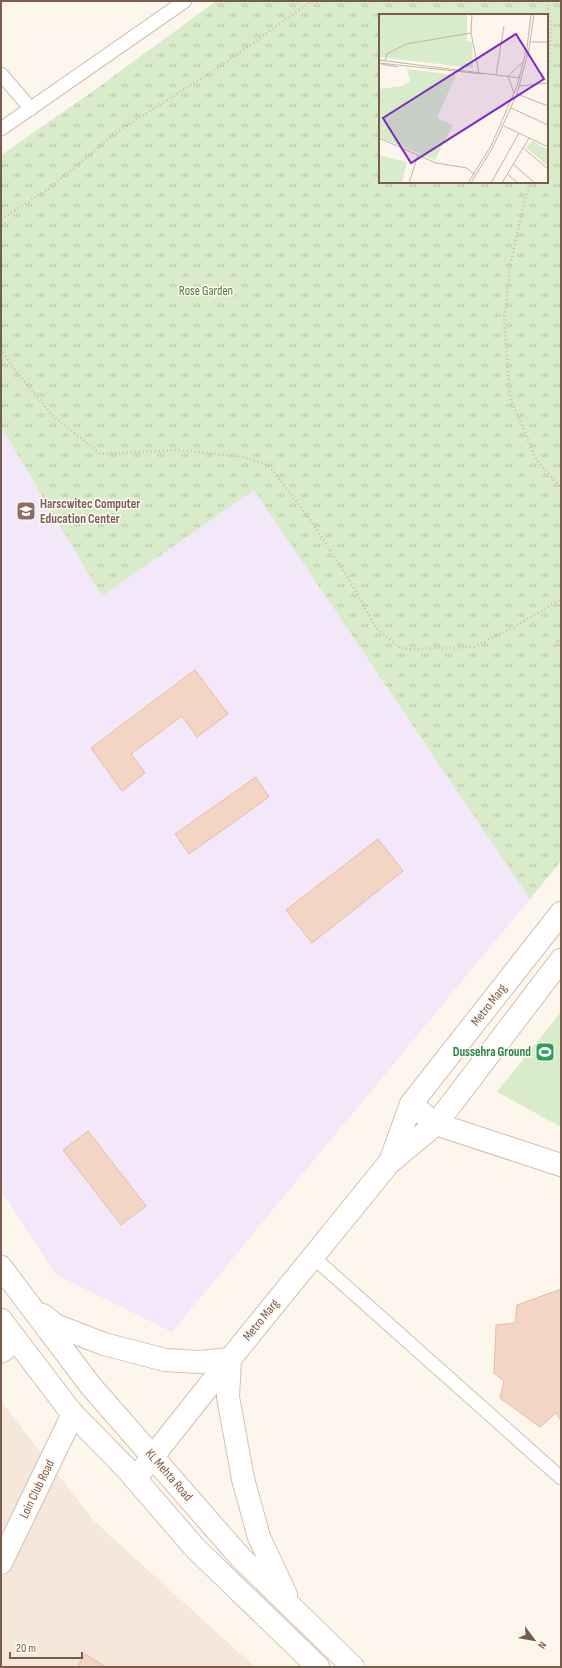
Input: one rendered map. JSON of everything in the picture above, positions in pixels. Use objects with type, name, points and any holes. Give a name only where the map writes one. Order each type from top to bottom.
[{"type":"street","name":"Metro Marg","points":[[389,1163],[411,1104],[561,913]]},
{"type":"street","name":"Metro Marg","points":[[135,1479],[389,1163],[436,1124],[561,960]]},
{"type":"street","points":[[411,1104],[436,1124],[561,1165]]},
{"type":"street","name":"KL Mehta Road","points":[[1,1267],[90,1385],[152,1457],[240,1557],[353,1667]]},
{"type":"street","points":[[23,1297],[55,1325],[104,1344],[166,1360],[199,1362],[230,1359],[228,1398],[244,1479],[260,1537],[292,1607]]},
{"type":"street","points":[[1,1320],[8,1346],[135,1479],[195,1548],[318,1667]]},
{"type":"street","name":"Loin Club Road","points":[[1,1563],[73,1414]]},
{"type":"lane","points":[[1,129],[186,1]]},
{"type":"lane","points":[[1,74],[30,109]]},
{"type":"lane","points":[[313,1257],[561,1478]]},
{"type":"path","points":[[1,219],[50,188],[114,134],[222,65],[312,1]]},
{"type":"path","points":[[546,1],[551,23],[548,84]]},
{"type":"path","points":[[530,183],[510,267],[504,321],[510,397],[536,459],[561,488]]},
{"type":"path","points":[[1,349],[11,365],[53,416],[100,454],[179,450],[244,457],[269,466],[310,519],[351,583],[376,628],[400,648],[474,647],[522,623],[561,599]]},
{"type":"path","points":[[561,638],[558,642],[561,644]]},
{"type":"shaded area","points":[[1,427],[102,595],[254,489],[530,899],[172,1332],[55,1274],[1,1190]]},
{"type":"shaded area","points":[[1,1401],[94,1521],[255,1667],[1,1667]]},
{"type":"green space","name":"Rose Garden","points":[[216,1],[561,1],[561,861],[530,899],[254,490],[102,596],[1,427],[1,155],[92,92]]},
{"type":"green space","name":"Dussehra Ground","points":[[561,1012],[561,1127],[497,1092]]},
{"type":"building","points":[[195,670],[228,714],[197,737],[182,716],[131,754],[145,773],[122,791],[91,748]]},
{"type":"building","points":[[256,777],[269,797],[189,854],[175,834]]},
{"type":"building","points":[[378,839],[403,871],[312,943],[286,910]]},
{"type":"building","points":[[88,1131],[146,1206],[121,1225],[63,1150]]},
{"type":"building","points":[[561,1289],[561,1421],[556,1413],[540,1427],[500,1398],[504,1381],[494,1373],[496,1325],[515,1323],[517,1305]]},
{"type":"building","points":[[85,1654],[106,1667],[77,1667]]},
{"type":"place","name":"Harscwitec Computer Education Center","points":[[26,511]]},
{"type":"place","name":"Dussehra Ground","points":[[545,1052]]}]
